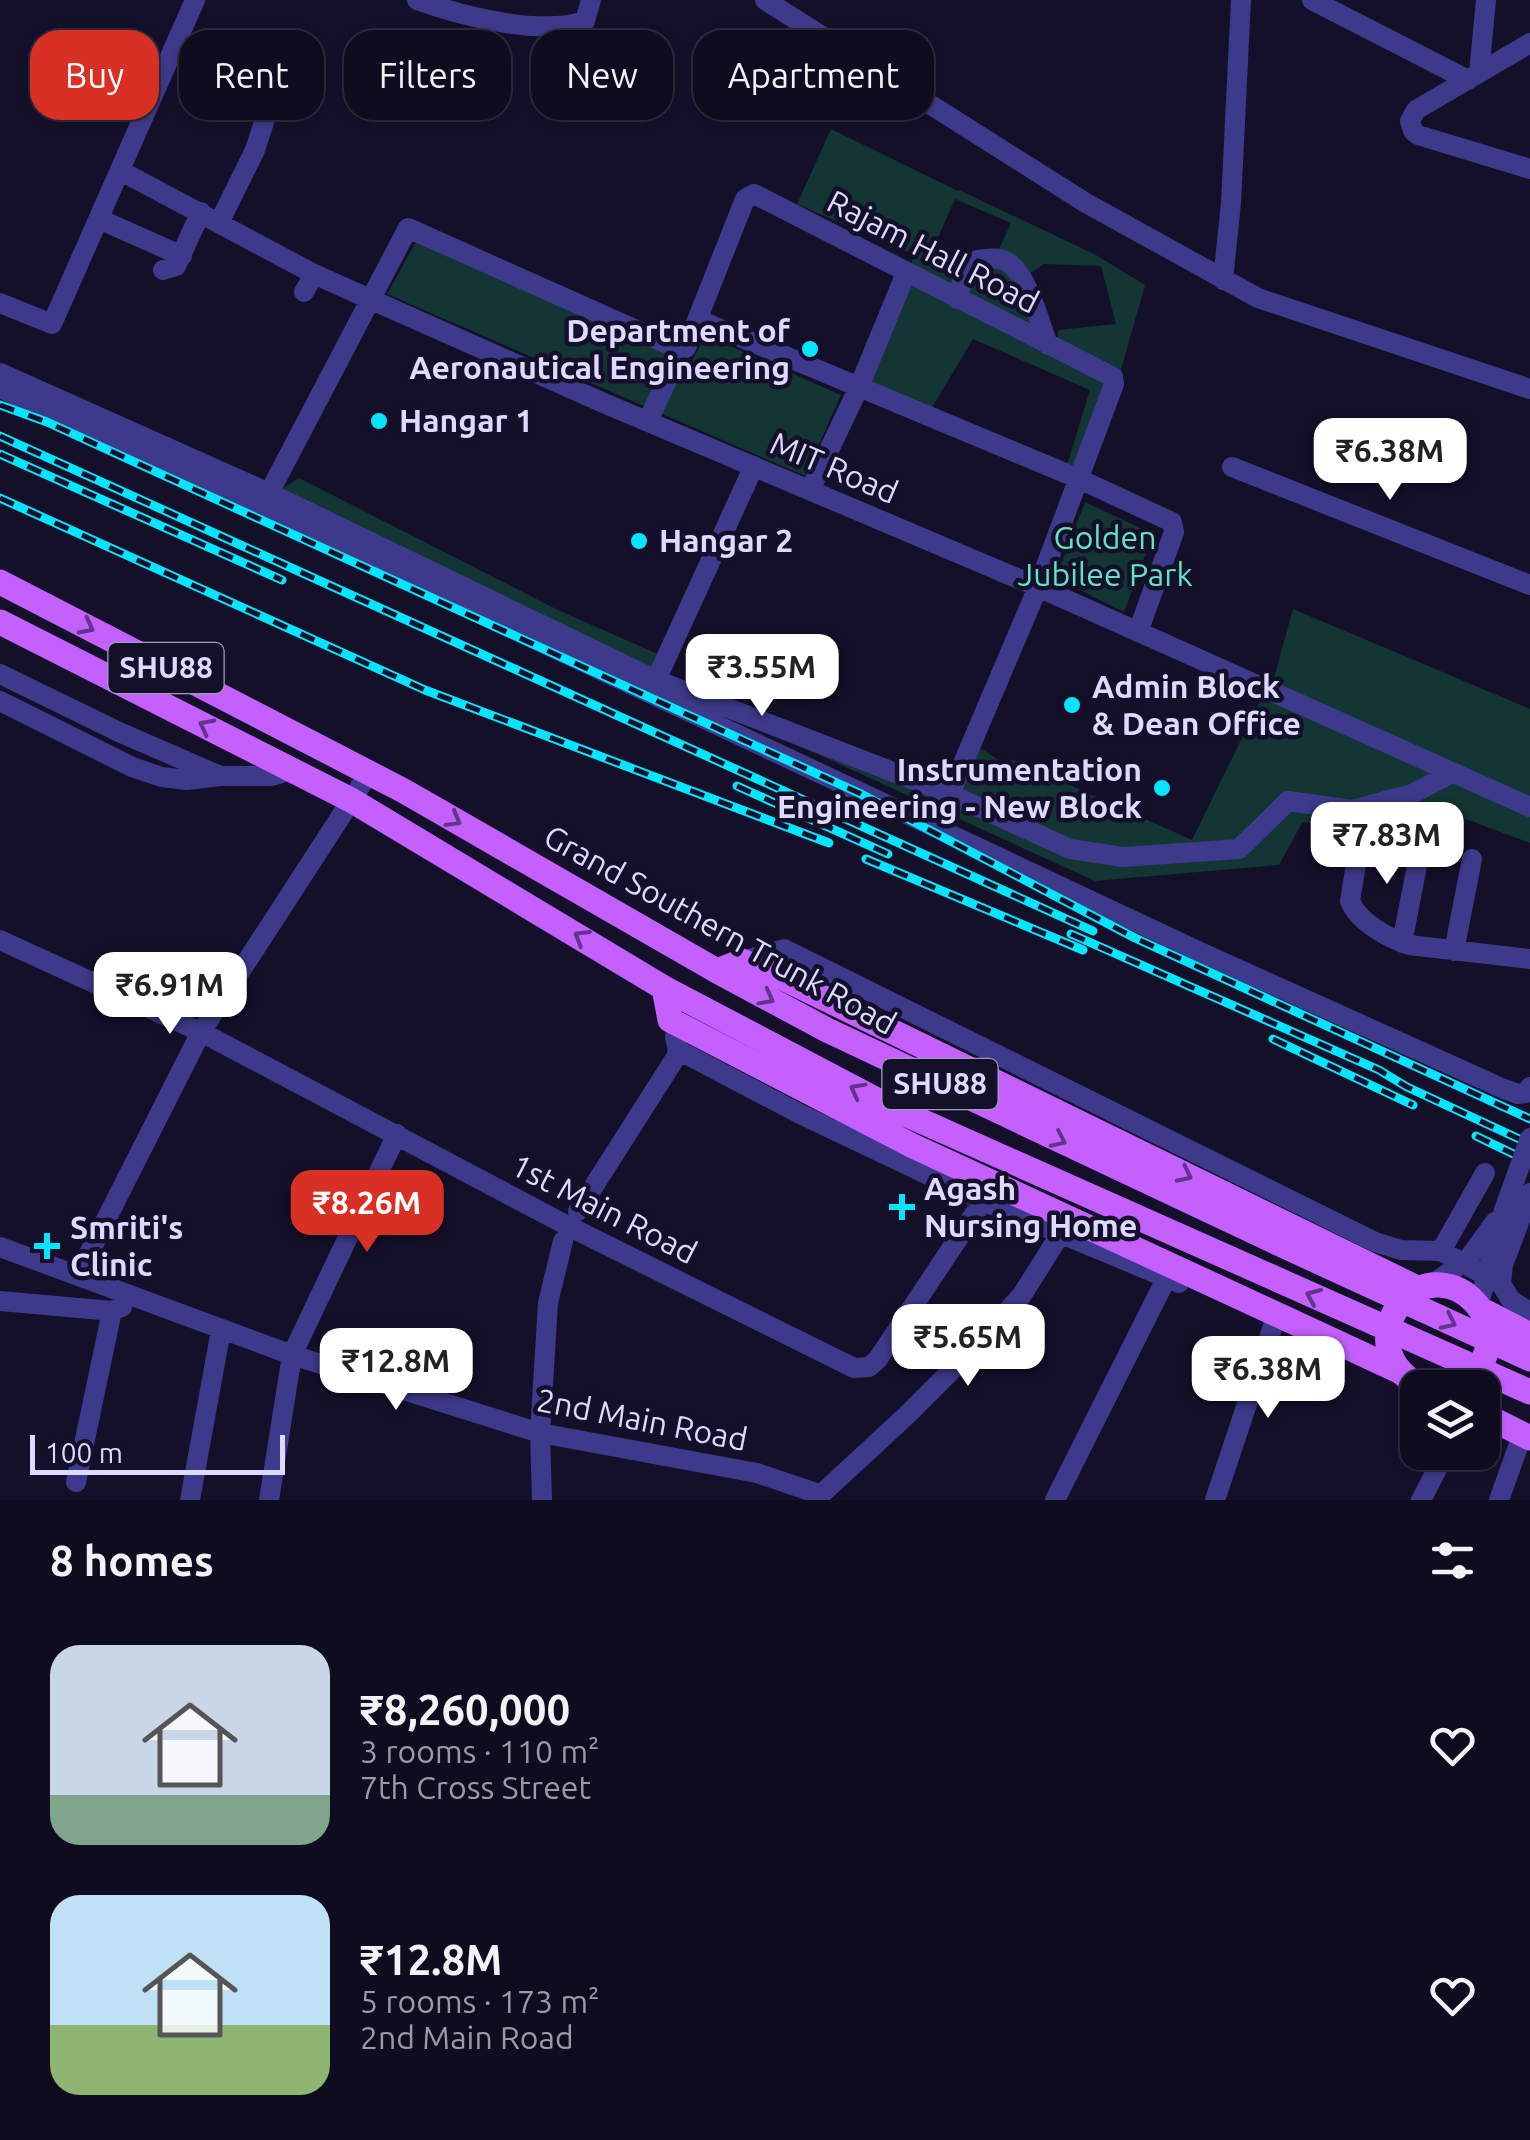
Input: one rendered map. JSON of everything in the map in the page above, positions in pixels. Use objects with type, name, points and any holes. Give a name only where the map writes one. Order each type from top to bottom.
[{"type":"main road","name":"Grand Southern Trunk Road","points":[[0,582],[404,791],[717,971],[844,1038],[1530,1360]]},
{"type":"main road","name":"SHU88","points":[[0,622],[350,800],[664,988],[892,1108],[1530,1392]]},
{"type":"main road","points":[[717,971],[742,961],[784,978],[1425,1288]]},
{"type":"main road","points":[[664,988],[670,1020],[735,1055],[913,1146],[1400,1378]]},
{"type":"main road","points":[[1400,1370],[1392,1358],[1388,1326],[1405,1298],[1425,1288],[1457,1288],[1481,1308],[1530,1335]]},
{"type":"main road","points":[[1478,1370],[1490,1343],[1490,1327],[1481,1308]]},
{"type":"main road","points":[[1500,1426],[1526,1444]]},
{"type":"street","points":[[0,303],[52,324],[196,0]]},
{"type":"street","points":[[418,0],[492,21],[567,27],[584,21],[592,0]]},
{"type":"street","points":[[765,0],[1086,203],[1258,298],[1530,389]]},
{"type":"street","points":[[1223,280],[1231,203],[1241,0]]},
{"type":"street","points":[[1312,0],[1473,77]]},
{"type":"street","points":[[1473,77],[1486,0]]},
{"type":"street","points":[[1530,43],[1410,117],[1418,135],[1530,170]]},
{"type":"street","points":[[220,224],[256,150],[265,120]]},
{"type":"street","name":"MIT Road","points":[[121,171],[201,212],[309,283],[372,300],[1038,587],[1530,807]]},
{"type":"street","name":"Rajam Hall Road","points":[[648,421],[699,320],[750,194],[1111,376],[1114,380],[1038,587],[950,794]]},
{"type":"street","points":[[163,270],[176,266],[201,212]]},
{"type":"street","points":[[99,219],[182,256]]},
{"type":"street","points":[[269,493],[408,228],[681,350]]},
{"type":"street","points":[[957,299],[965,272],[977,260],[999,258],[1012,264],[1026,287],[1048,345]]},
{"type":"street","points":[[810,490],[859,387],[906,273]]},
{"type":"street","points":[[699,320],[1078,478],[1168,520],[1174,526],[1138,632]]},
{"type":"street","points":[[0,372],[269,493],[656,680],[950,794],[1070,849],[1122,857],[1239,849],[1288,802],[1352,810],[1412,794],[1452,773]]},
{"type":"street","points":[[0,388],[1198,951],[1518,1094],[1526,1093],[1530,1087]]},
{"type":"street","points":[[656,680],[754,466]]},
{"type":"street","points":[[1232,467],[1530,585]]},
{"type":"street","points":[[0,674],[220,776]]},
{"type":"street","points":[[0,701],[132,767],[162,777],[187,780],[272,776],[293,770]]},
{"type":"street","points":[[78,1276],[201,1032],[369,773]]},
{"type":"street","points":[[1360,840],[1349,896],[1352,908],[1394,940],[1530,960]]},
{"type":"street","points":[[1402,943],[1422,840]]},
{"type":"street","points":[[1454,951],[1472,859]]},
{"type":"street","name":"1st Main Road","points":[[0,940],[201,1032],[566,1224],[854,1368],[869,1367],[878,1360],[982,1201]]},
{"type":"street","points":[[742,961],[784,949],[1376,1242],[1401,1250],[1441,1251],[1501,1284],[1511,1300],[1530,1312]]},
{"type":"street","points":[[578,1212],[678,1050],[670,1020]]},
{"type":"street","points":[[678,1050],[800,1114],[982,1201],[1400,1378]]},
{"type":"street","points":[[269,1500],[292,1355],[397,1134]]},
{"type":"street","points":[[1481,1308],[1504,1210],[1530,1138]]},
{"type":"street","points":[[1441,1251],[1484,1172]]},
{"type":"street","points":[[1501,1284],[1503,1265],[1530,1193]]},
{"type":"street","points":[[1425,1288],[1468,1259],[1504,1210]]},
{"type":"street","points":[[817,1497],[975,1347],[1022,1295],[1061,1233]]},
{"type":"street","points":[[542,1500],[540,1433],[548,1303],[563,1241]]},
{"type":"street","name":"2nd Main Road","points":[[0,1247],[292,1355],[540,1433],[758,1473],[817,1497]]},
{"type":"street","points":[[1055,1500],[1167,1277]]},
{"type":"street","points":[[0,1301],[112,1311],[138,1299]]},
{"type":"street","points":[[76,1482],[112,1311]]},
{"type":"street","points":[[1215,1500],[1273,1326]]},
{"type":"street","points":[[190,1500],[221,1330]]},
{"type":"street","points":[[1499,1500],[1526,1444],[1500,1433]]},
{"type":"street","points":[[1421,1500],[1437,1470]]},
{"type":"green space","points":[[831,129],[1096,255],[1145,285],[1120,373],[1058,343],[1058,330],[1116,324],[1101,266],[1044,264],[1029,274],[998,251],[1011,223],[955,199],[936,242],[968,260],[954,292],[912,270],[912,254],[797,204]]},
{"type":"green space","points":[[416,242],[691,363],[705,335],[841,395],[805,476],[387,294]]},
{"type":"green space","points":[[985,264],[1009,268],[1040,336],[963,296],[969,274]]},
{"type":"green space","points":[[908,280],[1108,380],[1075,471],[1066,468],[1090,390],[973,339],[931,409],[865,382]]},
{"type":"green space","points":[[299,478],[558,610],[662,656],[653,673],[280,490]]},
{"type":"green space","name":"Golden Jubilee Park","points":[[1085,502],[1153,534],[1124,612],[1056,578]]},
{"type":"green space","points":[[1293,609],[1530,709],[1530,799],[1272,685]]},
{"type":"green space","points":[[664,684],[1069,855],[1242,853],[1288,807],[1353,812],[1454,778],[1530,808],[1530,843],[1439,809],[1302,823],[1279,865],[1095,881]]},
{"type":"green space","points":[[1263,695],[1441,776],[1352,804],[1289,794],[1236,842],[1121,851],[1071,842],[959,791],[980,748],[1004,763],[1013,760],[1192,840]]},
{"type":"railway","points":[[0,405],[47,422],[859,793],[1135,938],[1530,1119]]},
{"type":"railway","points":[[0,436],[1093,931]]},
{"type":"railway","points":[[0,454],[282,580]]},
{"type":"railway","points":[[0,498],[425,690],[829,843]]},
{"type":"railway","points":[[737,786],[888,854]]},
{"type":"railway","points":[[866,859],[1083,950]]},
{"type":"railway","points":[[1071,934],[1379,1070],[1530,1144]]},
{"type":"railway","points":[[1273,1039],[1413,1105]]},
{"type":"railway","points":[[1476,1136],[1530,1162]]},
{"type":"place","name":"Department of Aeronautical Engineering","points":[[810,349]]},
{"type":"place","name":"Hangar 1","points":[[379,421]]},
{"type":"place","name":"Hangar 2","points":[[639,541]]},
{"type":"place","name":"Admin Block & Dean Office","points":[[1072,705]]},
{"type":"place","name":"Instrumentation Engineering - New Block","points":[[1162,788]]},
{"type":"place","name":"Agash Nursing Home","points":[[902,1207]]},
{"type":"place","name":"Smriti's Clinic","points":[[47,1246]]}]
